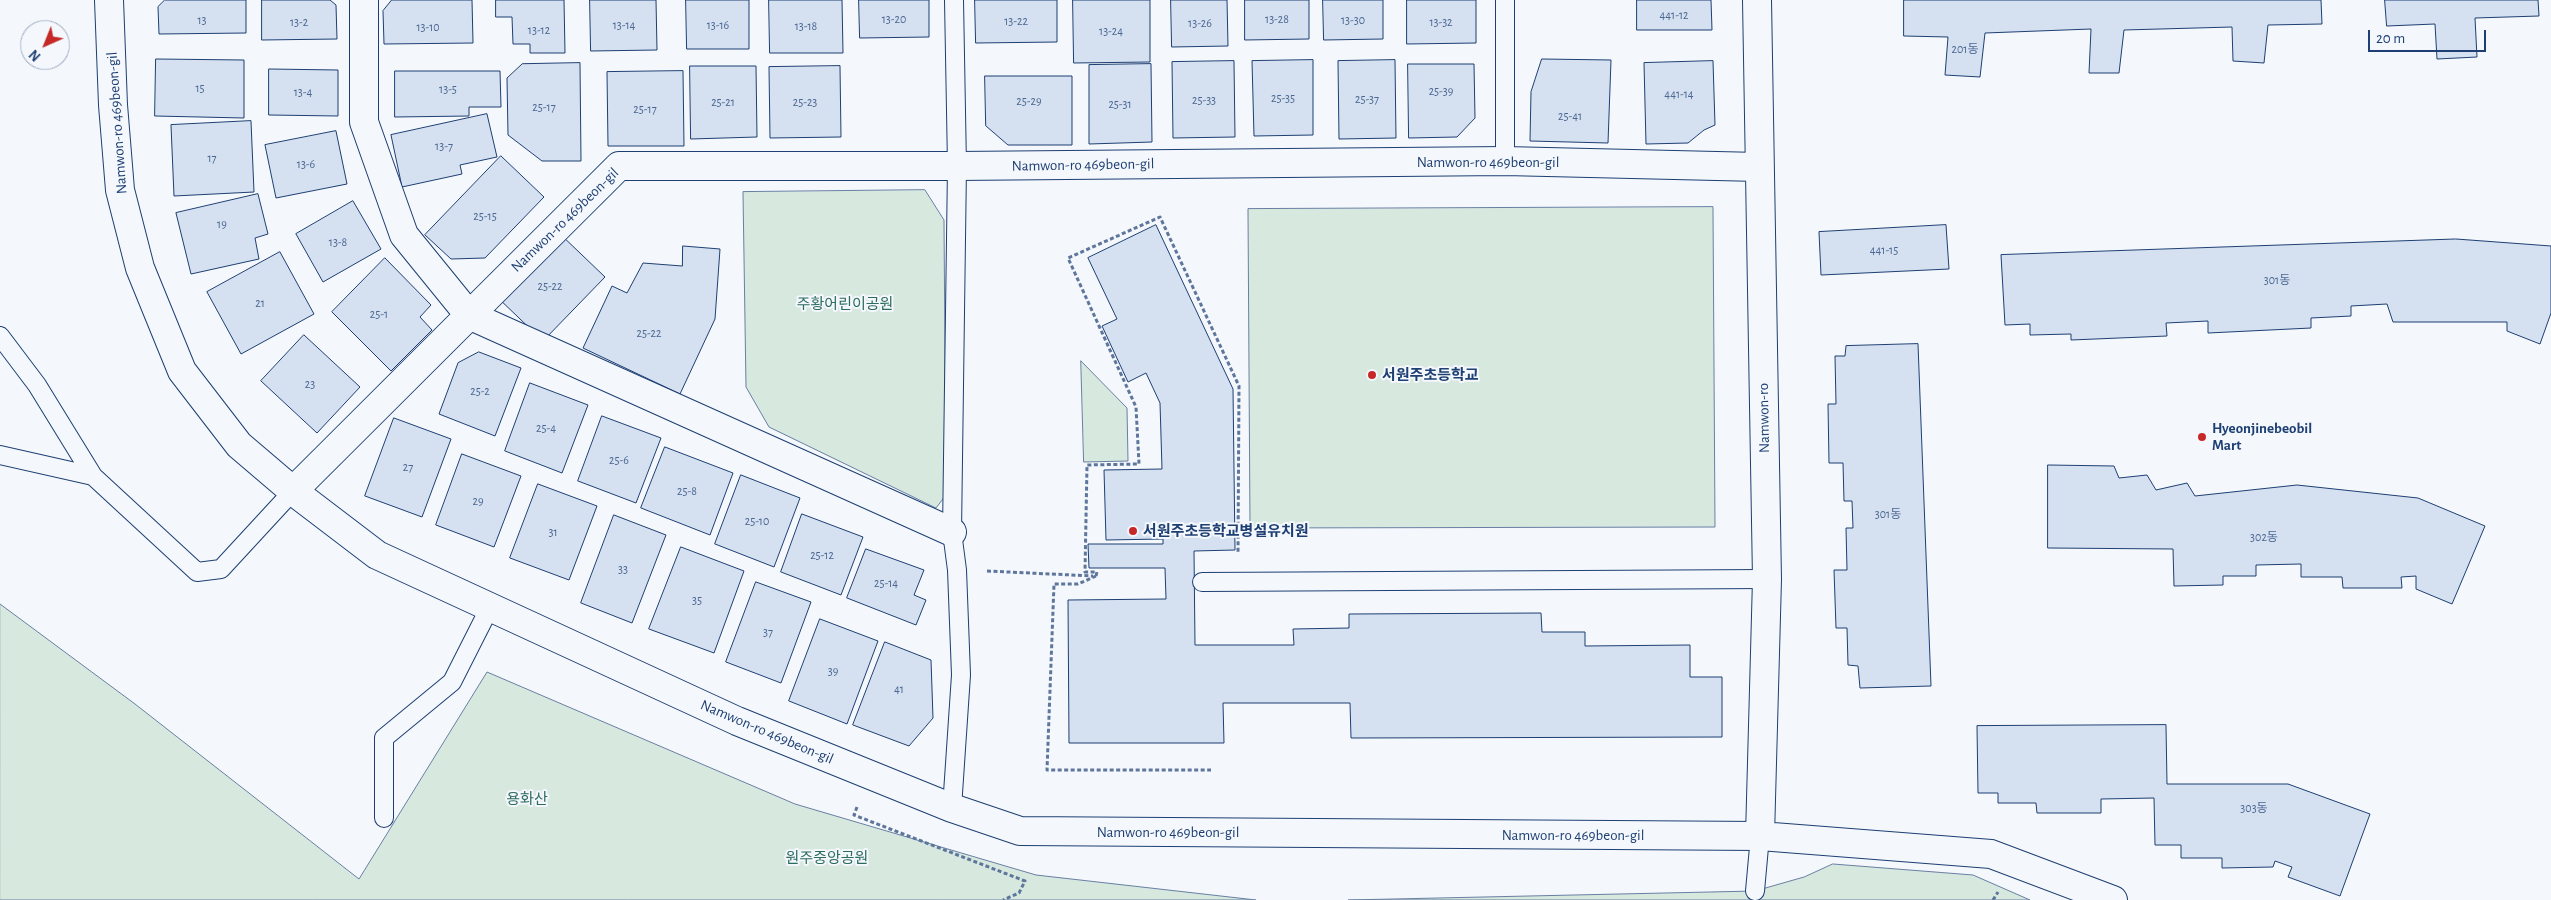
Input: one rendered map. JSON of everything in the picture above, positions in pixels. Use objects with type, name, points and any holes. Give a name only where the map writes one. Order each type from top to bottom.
[{"type":"street","name":"Namwon-ro 469beon-gil","points":[[109,0],[113,105],[120,190],[140,268],[182,371],[239,445],[293,491],[377,555],[737,721],[952,808],[1020,831],[1760,836],[1991,854],[2113,900]]},
{"type":"street","points":[[364,0],[364,122],[404,234],[468,315],[952,532]]},
{"type":"street","name":"Namwon-ro","points":[[1757,0],[1767,579],[1760,836]]},
{"type":"street","name":"Namwon-ro 469beon-gil","points":[[293,491],[619,166],[956,166],[1506,161],[1759,167]]},
{"type":"lane","points":[[952,808],[961,675],[957,570],[952,532],[956,166],[954,0]]},
{"type":"lane","points":[[1505,0],[1506,161]]},
{"type":"lane","points":[[0,336],[37,385],[93,476],[197,572],[221,569],[293,491]]},
{"type":"lane","points":[[0,455],[93,476]]},
{"type":"lane","points":[[1202,582],[1767,579]]},
{"type":"lane","points":[[384,818],[384,738],[452,682],[490,607]]},
{"type":"lane","points":[[1755,891],[1760,836]]},
{"type":"path","points":[[1096,576],[1097,572],[1085,572],[1087,466],[1139,464],[1136,407],[1068,258],[1160,217],[1238,386],[1238,582]]},
{"type":"path","points":[[957,570],[1096,576]]},
{"type":"path","points":[[1096,576],[1078,584],[1054,584],[1047,770],[1211,770]]},
{"type":"green space","name":"주황어린이공원","points":[[925,190],[944,220],[946,495],[936,508],[769,427],[746,387],[743,192]]},
{"type":"green space","points":[[1713,207],[1715,527],[1250,528],[1248,209]]},
{"type":"green space","points":[[1081,361],[1127,408],[1128,461],[1084,462]]},
{"type":"green space","name":"용화산","points":[[0,604],[135,704],[359,879],[487,672],[795,804],[1036,875],[1256,900],[0,900]]},
{"type":"green space","points":[[1833,864],[1973,875],[2030,900],[1348,900],[1755,891],[1804,877]]},
{"type":"building","points":[[165,0],[246,0],[246,33],[159,34],[158,7]]},
{"type":"building","points":[[262,0],[330,0],[336,5],[337,39],[262,40]]},
{"type":"building","points":[[392,0],[472,0],[473,43],[384,44],[383,11]]},
{"type":"building","points":[[496,0],[564,0],[565,53],[530,53],[530,44],[513,44],[512,17],[496,17]]},
{"type":"building","points":[[590,0],[656,0],[657,50],[591,51]]},
{"type":"building","points":[[686,0],[749,0],[749,49],[687,49]]},
{"type":"building","points":[[769,0],[842,0],[843,53],[770,53]]},
{"type":"building","points":[[859,0],[929,0],[929,37],[860,38]]},
{"type":"building","points":[[975,0],[1057,0],[1057,42],[976,43]]},
{"type":"building","points":[[1073,0],[1150,0],[1150,62],[1074,63]]},
{"type":"building","points":[[1171,0],[1227,0],[1228,46],[1172,47]]},
{"type":"building","points":[[1245,0],[1309,0],[1309,39],[1245,40]]},
{"type":"building","points":[[1323,0],[1383,0],[1383,39],[1324,40]]},
{"type":"building","points":[[1407,0],[1476,0],[1476,43],[1407,44]]},
{"type":"building","points":[[1637,0],[1711,0],[1712,30],[1637,30]]},
{"type":"building","points":[[1904,0],[2321,0],[2322,24],[2268,25],[2264,63],[2233,61],[2232,27],[2124,30],[2119,73],[2089,73],[2091,29],[1985,33],[1980,77],[1945,75],[1948,37],[1904,36]]},
{"type":"building","points":[[2385,0],[2538,0],[2539,16],[2475,18],[2477,57],[2437,59],[2435,24],[2387,26]]},
{"type":"building","points":[[156,59],[244,60],[244,118],[155,116]]},
{"type":"building","points":[[1542,59],[1611,60],[1608,143],[1530,141],[1531,92]]},
{"type":"building","points":[[1313,60],[1313,135],[1254,136],[1252,61]]},
{"type":"building","points":[[1395,60],[1396,138],[1339,139],[1338,61]]},
{"type":"building","points":[[1234,61],[1235,137],[1173,138],[1172,62]]},
{"type":"building","points":[[1713,61],[1715,125],[1704,130],[1688,143],[1646,144],[1644,63]]},
{"type":"building","points":[[580,63],[581,161],[542,161],[508,135],[507,78],[522,64]]},
{"type":"building","points":[[1151,64],[1152,142],[1089,144],[1089,65]]},
{"type":"building","points":[[1408,64],[1474,64],[1475,118],[1457,137],[1409,138]]},
{"type":"building","points":[[690,66],[756,66],[757,137],[691,139]]},
{"type":"building","points":[[840,66],[841,137],[770,138],[769,67]]},
{"type":"building","points":[[269,69],[338,70],[338,116],[269,115]]},
{"type":"building","points":[[395,71],[500,71],[501,107],[469,107],[469,116],[395,117]]},
{"type":"building","points":[[683,71],[684,146],[608,146],[607,72]]},
{"type":"building","points":[[985,76],[1072,76],[1072,145],[1008,145],[986,126]]},
{"type":"building","points":[[487,114],[497,157],[460,165],[462,174],[402,187],[391,135]]},
{"type":"building","points":[[251,121],[254,192],[174,196],[171,125]]},
{"type":"building","points":[[336,131],[347,184],[276,198],[265,145]]},
{"type":"building","points":[[501,156],[544,197],[485,258],[451,259],[425,235]]},
{"type":"building","points":[[258,194],[268,234],[255,238],[259,259],[191,274],[176,213]]},
{"type":"building","points":[[353,201],[381,249],[323,282],[296,234]]},
{"type":"building","points":[[1156,225],[1233,389],[1235,550],[1194,551],[1195,645],[1294,645],[1293,629],[1349,628],[1349,614],[1541,613],[1542,632],[1585,632],[1585,646],[1690,645],[1690,677],[1722,677],[1722,737],[1351,738],[1350,703],[1223,703],[1224,743],[1069,743],[1068,600],[1166,599],[1165,568],[1089,568],[1088,544],[1163,544],[1163,539],[1106,540],[1104,470],[1162,469],[1160,403],[1146,373],[1128,382],[1102,326],[1117,319],[1088,258]]},
{"type":"building","points":[[1946,225],[1949,269],[1821,275],[1819,232]]},
{"type":"building","points":[[557,231],[605,277],[543,341],[495,295]]},
{"type":"building","points":[[2456,239],[2551,246],[2551,313],[2540,344],[2507,331],[2507,322],[2393,322],[2387,304],[2351,306],[2351,316],[2311,318],[2311,328],[2208,333],[2208,321],[2166,323],[2167,336],[2071,340],[2071,334],[2030,335],[2030,324],[2005,325],[2001,255]]},
{"type":"building","points":[[683,246],[720,249],[715,319],[680,394],[583,348],[612,286],[627,293],[643,263],[682,266]]},
{"type":"building","points":[[280,252],[314,314],[241,354],[207,292]]},
{"type":"building","points":[[385,258],[431,305],[420,317],[432,330],[391,371],[332,312]]},
{"type":"building","points":[[304,335],[360,387],[317,433],[261,381]]},
{"type":"building","points":[[1918,344],[1931,686],[1860,688],[1858,666],[1848,665],[1847,628],[1836,628],[1834,570],[1847,570],[1846,528],[1853,528],[1852,501],[1844,501],[1843,463],[1829,463],[1828,404],[1836,404],[1835,356],[1845,356],[1846,346]]},
{"type":"building","points":[[479,352],[521,368],[495,436],[439,414],[458,363]]},
{"type":"building","points":[[530,383],[588,405],[562,473],[505,451]]},
{"type":"building","points":[[602,416],[661,438],[636,503],[578,481]]},
{"type":"building","points":[[394,418],[451,439],[422,517],[365,496]]},
{"type":"building","points":[[665,447],[733,473],[710,535],[641,508]]},
{"type":"building","points":[[462,454],[521,476],[494,547],[436,525]]},
{"type":"building","points":[[2048,465],[2114,466],[2119,478],[2147,475],[2156,490],[2187,483],[2195,496],[2297,485],[2418,498],[2485,526],[2452,604],[2416,589],[2416,576],[2401,577],[2402,588],[2343,588],[2342,577],[2301,577],[2301,564],[2256,565],[2256,576],[2223,576],[2223,585],[2174,586],[2173,549],[2048,548]]},
{"type":"building","points":[[741,475],[800,498],[774,567],[715,544]]},
{"type":"building","points":[[538,484],[597,506],[569,580],[510,558]]},
{"type":"building","points":[[802,514],[863,537],[841,595],[781,572]]},
{"type":"building","points":[[614,515],[666,535],[632,623],[581,603]]},
{"type":"building","points":[[681,547],[744,571],[714,653],[649,629]]},
{"type":"building","points":[[866,549],[924,570],[914,595],[926,600],[916,625],[847,598]]},
{"type":"building","points":[[756,582],[811,602],[781,683],[726,662]]},
{"type":"building","points":[[820,619],[878,641],[847,724],[789,701]]},
{"type":"building","points":[[885,642],[931,660],[933,718],[909,746],[853,725]]},
{"type":"building","points":[[2166,725],[2167,784],[2288,784],[2370,814],[2340,896],[2288,877],[2292,867],[2275,861],[2273,867],[2222,868],[2222,858],[2181,858],[2181,845],[2155,845],[2154,798],[2101,799],[2101,813],[2037,813],[2036,803],[1998,803],[1998,793],[1978,793],[1977,726]]},
{"type":"place","name":"서원주초등학교","points":[[1372,375]]},
{"type":"place","name":"Hyeonjinebeobil Mart","points":[[2202,437]]},
{"type":"place","name":"서원주초등학교병설유치원","points":[[1133,531]]},
{"type":"park label","name":"원주중앙공원","points":[[827,858]]}]
